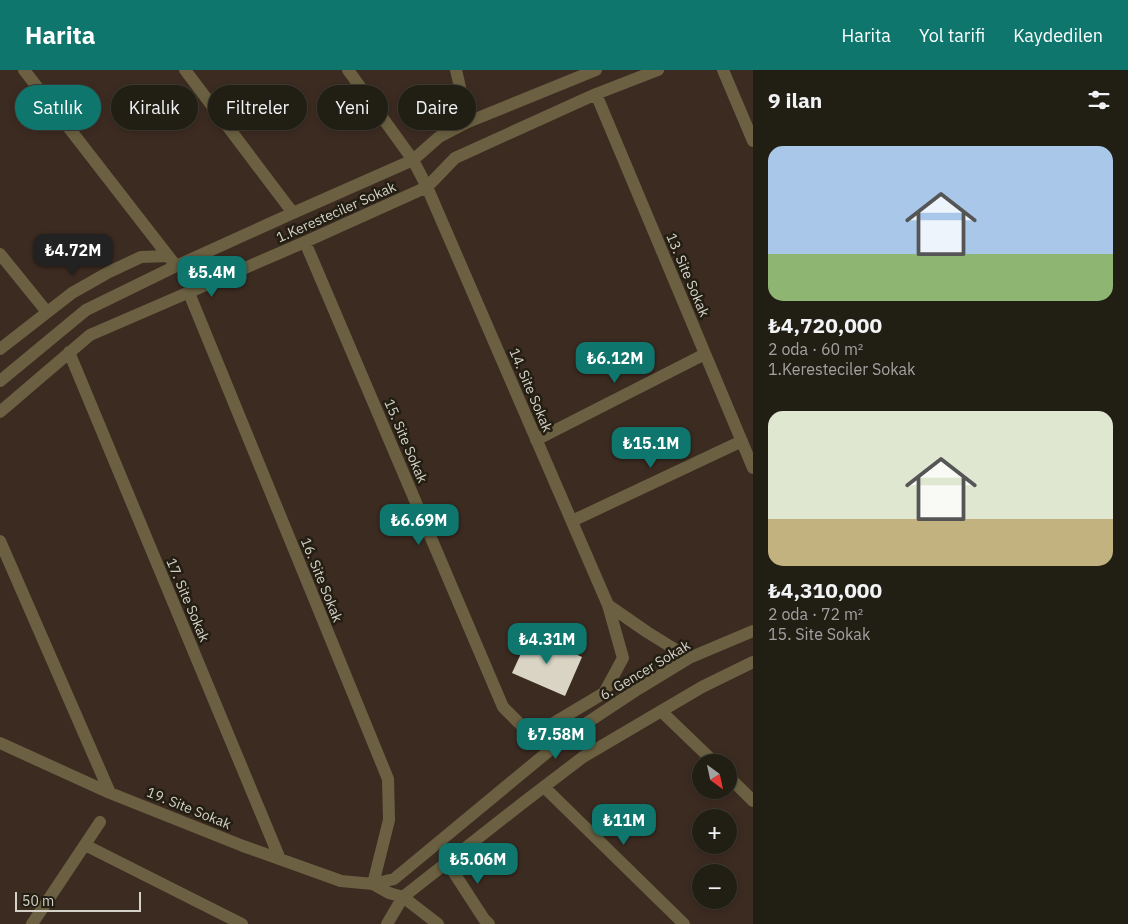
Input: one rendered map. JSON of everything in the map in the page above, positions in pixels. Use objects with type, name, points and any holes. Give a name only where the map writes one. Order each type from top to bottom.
[{"type":"street","points":[[24,70],[172,262]]},
{"type":"street","points":[[185,70],[293,213]]},
{"type":"street","name":"14. Site Sokak","points":[[348,70],[413,160],[427,187],[608,605],[623,658],[604,693]]},
{"type":"street","points":[[456,70],[459,85]]},
{"type":"street","points":[[427,187],[454,158],[596,94],[658,70]]},
{"type":"street","points":[[722,70],[753,140]]},
{"type":"street","name":"1.Keresteciler Sokak","points":[[476,119],[592,71]]},
{"type":"street","name":"13. Site Sokak","points":[[596,94],[753,468]]},
{"type":"street","name":"1.Keresteciler Sokak","points":[[0,381],[86,310],[172,262],[293,213],[413,160],[439,137],[453,130]]},
{"type":"street","name":"1.Keresteciler Sokak","points":[[0,412],[90,335],[427,187]]},
{"type":"street","name":"15. Site Sokak","points":[[305,242],[503,707],[524,728],[552,724],[604,693]]},
{"type":"street","points":[[0,254],[47,312]]},
{"type":"street","points":[[0,349],[72,292],[109,272],[141,257],[172,262]]},
{"type":"street","name":"16. Site Sokak","points":[[189,293],[388,779],[390,820],[373,884]]},
{"type":"street","name":"17. Site Sokak","points":[[69,352],[280,859]]},
{"type":"street","points":[[536,440],[705,354]]},
{"type":"street","points":[[572,521],[742,442]]},
{"type":"street","points":[[0,541],[110,793]]},
{"type":"street","points":[[608,605],[689,658]]},
{"type":"street","name":"6. Gencer Sokak","points":[[373,884],[394,879],[567,736],[689,658],[753,631]]},
{"type":"street","points":[[387,924],[403,897],[583,757],[702,687],[753,662]]},
{"type":"street","points":[[604,693],[623,700]]},
{"type":"street","points":[[661,711],[706,754]]},
{"type":"street","name":"19. Site Sokak","points":[[0,743],[110,793],[243,846],[341,881],[373,884]]},
{"type":"street","points":[[738,786],[753,801]]},
{"type":"street","points":[[544,787],[684,924]]},
{"type":"street","points":[[32,924],[100,822]]},
{"type":"street","points":[[85,845],[242,924]]},
{"type":"street","points":[[447,862],[484,922]]},
{"type":"street","points":[[373,884],[389,893],[403,897],[438,924]]},
{"type":"shaded area","points":[[0,70],[753,70],[753,924],[0,924]]},
{"type":"building","points":[[530,634],[582,657],[565,696],[512,673]]}]
